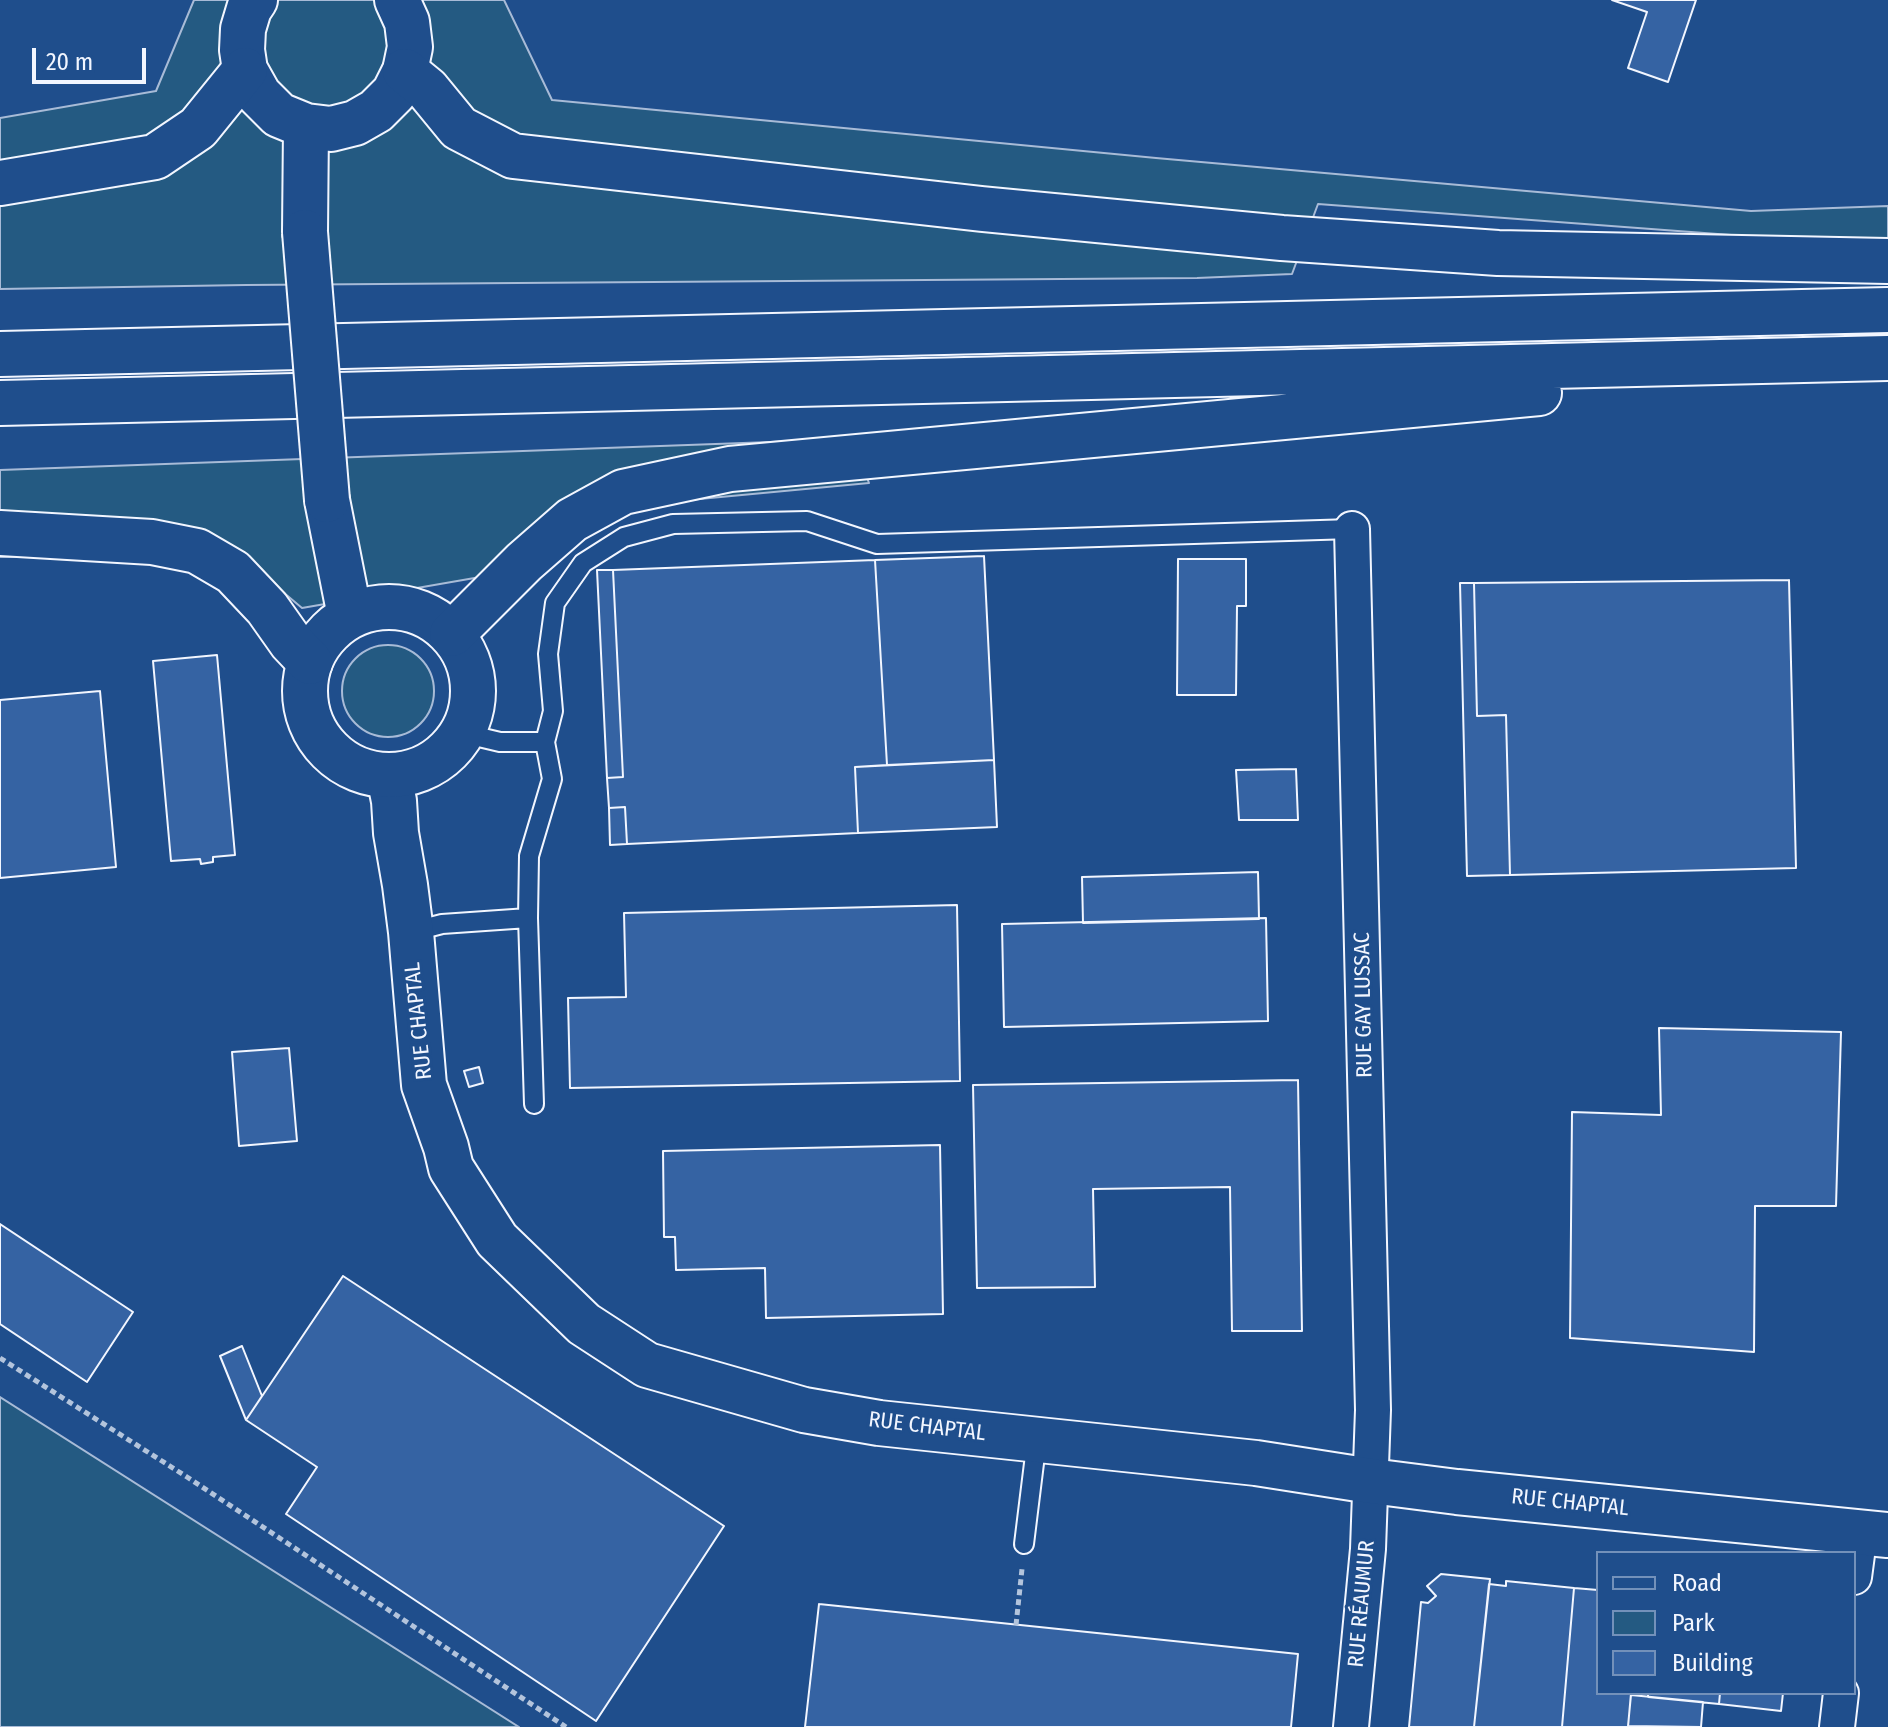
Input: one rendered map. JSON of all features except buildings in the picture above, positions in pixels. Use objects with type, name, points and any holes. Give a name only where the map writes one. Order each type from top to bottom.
[{"type":"main road","points":[[255,0],[243,29],[242,50],[245,70],[259,95],[279,115],[306,126],[331,129],[366,117],[394,93],[405,71],[410,47],[407,22],[397,0]]},
{"type":"main road","points":[[0,183],[155,157],[198,128],[245,70]]},
{"type":"main road","points":[[405,71],[427,89],[459,128],[513,156],[982,209],[1282,238],[1498,253],[1888,261]]},
{"type":"main road","points":[[306,126],[305,232],[327,500],[350,616]]},
{"type":"main road","points":[[0,354],[1888,310]]},
{"type":"main road","points":[[0,403],[1888,360]]},
{"type":"main road","points":[[452,634],[524,562],[572,520],[623,492],[730,469],[1888,360]]},
{"type":"main road","points":[[0,533],[152,542],[197,551],[233,572],[267,608],[291,642],[310,662]]},
{"type":"main road","points":[[392,607],[414,610],[434,619],[452,634],[466,656],[473,682],[471,708],[462,733],[431,764],[389,776],[362,771],[338,759],[319,739],[308,715],[304,688],[310,662],[319,643],[333,628],[350,616],[370,609],[392,607]]},
{"type":"main road","name":"RUE CHAPTAL","points":[[389,776],[411,932],[424,1085],[451,1168],[497,1240],[584,1324],[647,1365],[804,1410],[879,1423],[1256,1463],[1457,1492],[1874,1533]]},
{"type":"street","name":"RUE GAY LUSSAC","points":[[1352,529],[1373,1410],[1371,1481]]},
{"type":"street","name":"RUE RÉAUMUR","points":[[1351,1727],[1368,1549],[1371,1481]]},
{"type":"street","points":[[1856,1573],[1874,1533]]},
{"type":"street","points":[[1837,1727],[1841,1695]]},
{"type":"lane","points":[[534,1104],[529,856],[552,779],[545,742],[553,711],[548,654],[555,603],[583,563],[624,537],[673,524],[807,521],[877,544],[1352,529]]},
{"type":"lane","points":[[462,733],[500,742],[545,742]]},
{"type":"lane","points":[[411,932],[442,924],[528,918]]},
{"type":"lane","points":[[1024,1544],[1037,1439]]},
{"type":"path","points":[[0,1358],[200,1485],[566,1727]]},
{"type":"path","points":[[1016,1625],[1024,1544]]},
{"type":"green space","points":[[194,0],[504,0],[552,100],[1751,211],[1888,206],[1888,238],[1771,238],[1318,204],[1292,274],[1197,278],[0,289],[0,118],[156,91]]},
{"type":"green space","points":[[853,439],[869,483],[689,500],[607,516],[486,576],[302,608],[220,539],[56,556],[0,557],[0,470]]},
{"type":"green space","points":[[379,645],[397,645],[414,652],[427,665],[434,691],[427,717],[414,730],[397,737],[379,737],[362,730],[349,717],[342,700],[342,682],[349,665],[362,652]]},
{"type":"green space","points":[[0,1397],[519,1727],[0,1727]]}]
